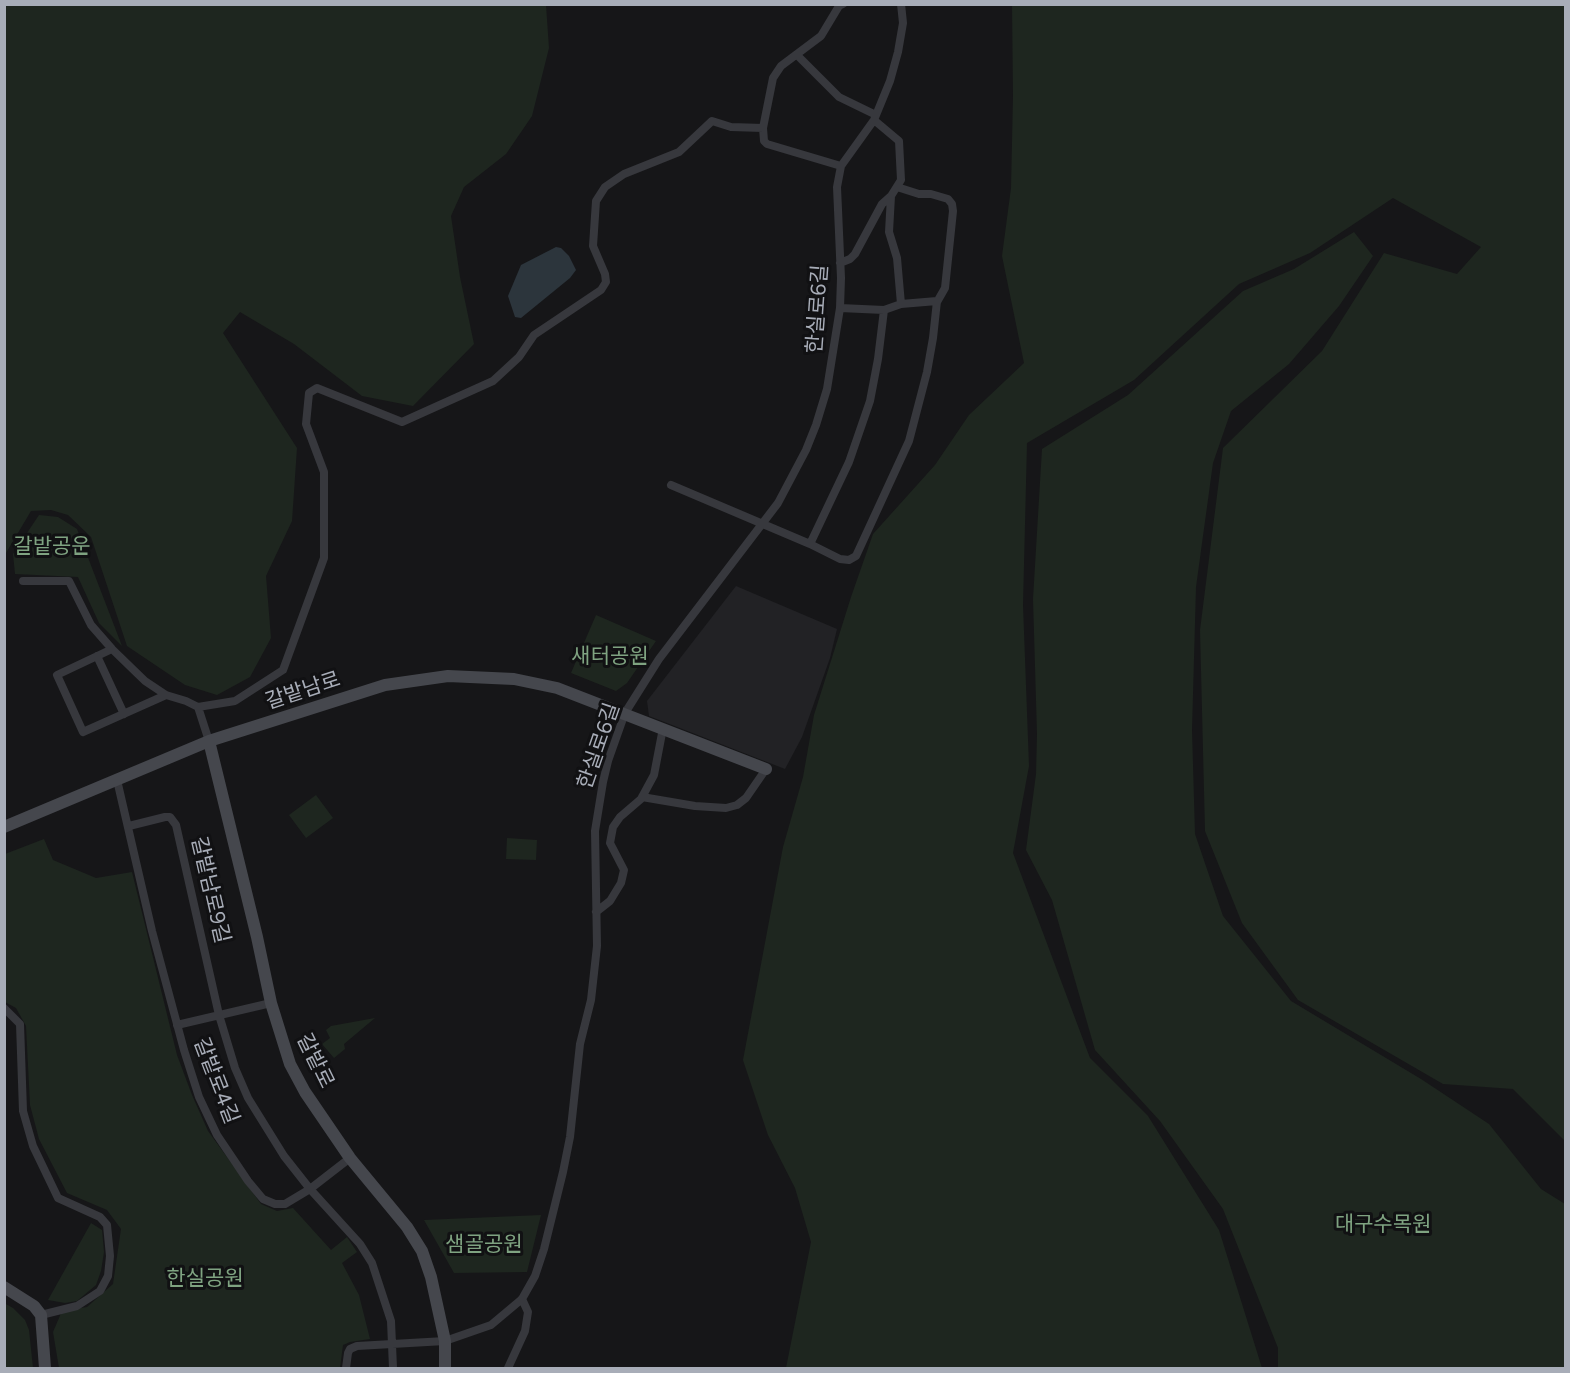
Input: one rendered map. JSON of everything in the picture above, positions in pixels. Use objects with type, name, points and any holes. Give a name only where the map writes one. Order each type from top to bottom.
[{"type":"main road","name":"갈밭남로","points":[[4,827],[209,741],[385,685],[448,676],[514,679],[557,688],[766,769]]},
{"type":"main road","name":"갈밭로","points":[[209,741],[271,1003],[290,1064],[305,1092],[350,1158],[407,1227],[422,1251],[446,1341],[445,1368]]},
{"type":"main road","points":[[4,1287],[34,1306],[41,1315],[45,1368]]},
{"type":"street","points":[[841,166],[767,144],[764,141],[763,128],[773,78],[781,66],[798,56],[821,36],[839,6],[843,4]]},
{"type":"street","name":"한실로6길","points":[[346,1368],[350,1349],[357,1346],[446,1341],[491,1325],[522,1299],[535,1276],[544,1249],[570,1137],[580,1044],[591,1000],[597,946],[595,831],[603,782],[625,713],[658,659],[762,524],[788,485],[816,425],[827,389],[840,308],[837,187],[841,166],[875,117],[898,52],[903,23],[901,4]]},
{"type":"street","points":[[798,56],[839,97],[875,117],[899,141],[901,180],[891,196],[882,204],[855,254],[840,263]]},
{"type":"street","points":[[23,581],[69,581],[91,625],[145,681],[166,695],[186,701],[198,708],[235,701],[283,670],[324,558],[324,472],[306,424],[309,393],[317,388],[402,422],[493,381],[519,357],[534,335],[601,290],[606,282],[593,246],[596,201],[605,187],[624,174],[680,152],[712,121],[731,127],[763,128]]},
{"type":"street","points":[[671,485],[840,559],[849,560],[856,556],[909,441],[927,372],[937,302],[945,288],[952,204],[948,198],[919,194],[897,187]]},
{"type":"street","points":[[891,196],[889,232],[897,258],[901,304]]},
{"type":"street","points":[[840,308],[884,310],[901,304],[937,302]]},
{"type":"street","points":[[810,544],[835,494],[862,428],[878,359],[884,310]]},
{"type":"street","points":[[112,649],[57,675],[83,732],[166,695]]},
{"type":"street","points":[[97,656],[124,714]]},
{"type":"street","points":[[198,708],[209,741]]},
{"type":"street","points":[[596,912],[610,901],[621,884],[624,870],[611,840],[613,827],[642,797],[654,775],[663,728]]},
{"type":"street","points":[[642,797],[695,806],[726,808],[737,805],[746,798],[766,769]]},
{"type":"street","points":[[117,780],[152,931],[177,1025]]},
{"type":"street","name":"갈밭남로9길","points":[[129,826],[165,817],[170,818],[176,825],[219,1015]]},
{"type":"street","points":[[595,843],[611,840]]},
{"type":"street","name":"갈밭로4길","points":[[271,1003],[177,1025],[191,1072],[211,1123],[248,1181],[263,1199],[275,1204],[285,1204],[310,1189]]},
{"type":"street","points":[[4,1008],[20,1024],[23,1111],[33,1146],[58,1198],[100,1217],[107,1225],[110,1256],[108,1276],[100,1291],[77,1306],[41,1315]]},
{"type":"street","name":"갈밭로4길","points":[[219,1015],[235,1068],[248,1098],[284,1156],[310,1189],[360,1244],[372,1263],[391,1321],[393,1368]]},
{"type":"street","points":[[310,1189],[350,1158]]},
{"type":"street","points":[[508,1368],[525,1331],[528,1312],[522,1299]]},
{"type":"shaded area","points":[[556,247],[561,248],[569,256],[576,270],[570,278],[521,318],[515,317],[508,296],[521,265]]},
{"type":"shaded area","points":[[736,586],[837,629],[830,658],[802,737],[785,769],[649,716],[647,701]]},
{"type":"green space","points":[[5,4],[546,5],[549,48],[532,116],[506,154],[464,187],[451,216],[460,277],[474,344],[413,406],[362,396],[294,344],[240,312],[223,333],[297,448],[292,521],[266,576],[271,638],[250,677],[217,695],[185,685],[127,646],[91,537],[68,515],[51,510],[31,511],[6,553],[5,563]]},
{"type":"green space","points":[[1012,5],[1565,5],[1565,1141],[1513,1089],[1443,1084],[1298,1000],[1242,923],[1205,831],[1200,630],[1223,448],[1322,351],[1384,253],[1457,274],[1481,247],[1393,198],[1310,253],[1239,284],[1134,380],[1027,443],[1023,605],[1029,766],[1013,853],[1090,1058],[1148,1116],[1219,1230],[1262,1368],[786,1368],[811,1242],[795,1188],[768,1135],[743,1060],[783,847],[803,777],[814,715],[873,534],[935,465],[969,415],[1024,363],[1002,256],[1011,188]]},
{"type":"green space","name":"대구수목원","points":[[1354,232],[1373,256],[1339,306],[1289,364],[1231,411],[1213,463],[1196,587],[1192,730],[1195,834],[1223,916],[1291,1001],[1421,1079],[1489,1124],[1541,1189],[1565,1204],[1565,1368],[1278,1368],[1278,1348],[1223,1209],[1160,1121],[1095,1050],[1052,900],[1026,850],[1036,774],[1033,599],[1042,449],[1128,395],[1243,291],[1294,269]]},
{"type":"green space","name":"갈밭공운","points":[[39,515],[58,517],[77,529],[122,646],[99,623],[78,577],[15,574],[13,554]]},
{"type":"green space","name":"새터공원","points":[[596,615],[656,641],[627,683],[616,691],[571,673]]},
{"type":"green space","points":[[316,795],[333,818],[306,838],[289,815]]},
{"type":"green space","points":[[507,838],[537,840],[536,860],[506,859]]},
{"type":"green space","name":"한실공원","points":[[44,839],[53,860],[96,878],[132,872],[177,1055],[208,1131],[261,1204],[277,1211],[293,1208],[331,1250],[347,1237],[357,1252],[342,1263],[359,1295],[370,1339],[343,1345],[340,1368],[59,1368],[53,1332],[62,1311],[87,1307],[113,1284],[121,1229],[107,1210],[67,1193],[39,1139],[30,1105],[26,1026],[16,1008],[5,1002],[5,854]]},
{"type":"green space","points":[[375,1018],[344,1044],[345,1049],[334,1058],[322,1044],[330,1038],[326,1030],[331,1026]]},
{"type":"green space","name":"샘골공원","points":[[541,1215],[527,1272],[454,1273],[424,1220]]},
{"type":"green space","points":[[91,1223],[102,1230],[104,1252],[96,1285],[77,1301],[65,1303],[48,1300]]},
{"type":"green space","points":[[4,1303],[25,1320],[29,1330],[33,1368],[5,1368]]}]
